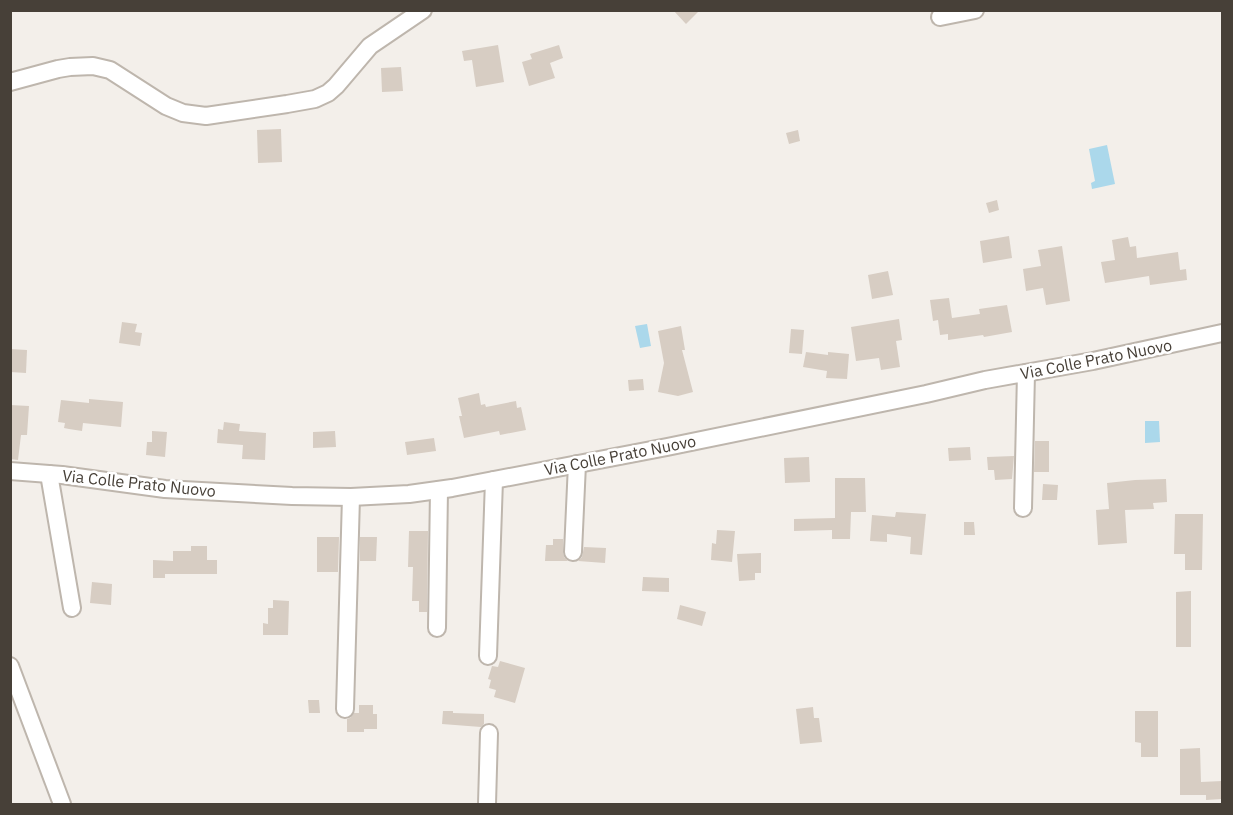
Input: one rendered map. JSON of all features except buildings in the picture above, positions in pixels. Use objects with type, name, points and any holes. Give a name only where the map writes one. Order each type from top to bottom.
[{"type":"street","points":[[10,82],[58,69],[93,66],[118,74],[174,110],[196,115],[206,116],[296,103],[315,99],[328,93],[370,46],[423,10]]},
{"type":"street","points":[[940,17],[975,10]]},
{"type":"street","name":"Via Colle Prato Nuovo","points":[[10,471],[165,489],[292,496],[351,497],[409,494],[577,464],[1222,333]]},
{"type":"street","points":[[1023,508],[1026,373]]},
{"type":"street","points":[[573,552],[577,464]]},
{"type":"street","points":[[49,474],[72,608]]},
{"type":"street","points":[[488,656],[494,480]]},
{"type":"street","points":[[437,628],[439,490]]},
{"type":"street","points":[[345,709],[351,497]]},
{"type":"street","points":[[10,666],[62,804]]},
{"type":"street","points":[[487,804],[489,733]]},
{"type":"water","points":[[1107,145],[1115,184],[1092,189],[1091,183],[1095,181],[1089,149]]},
{"type":"water","points":[[647,324],[651,346],[640,348],[635,326]]},
{"type":"water","points":[[1145,421],[1159,421],[1160,442],[1145,443]]}]
